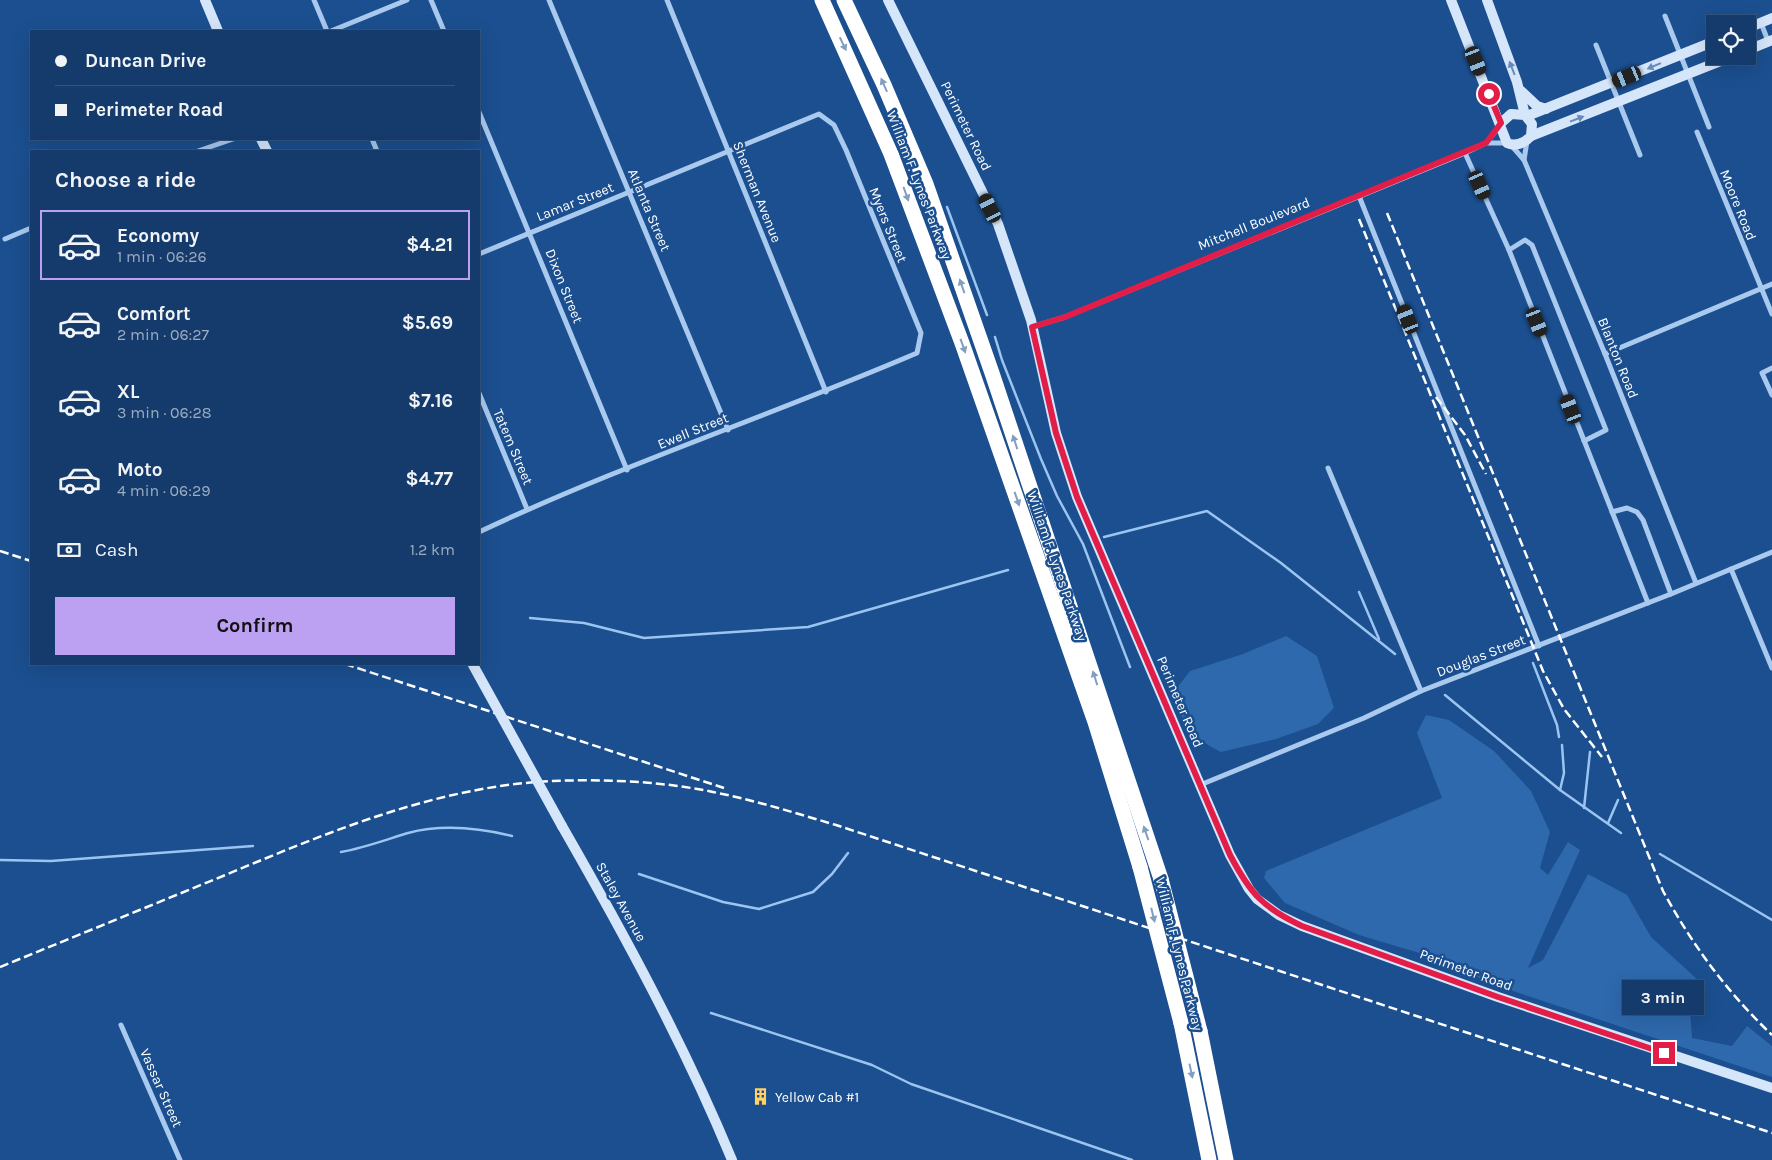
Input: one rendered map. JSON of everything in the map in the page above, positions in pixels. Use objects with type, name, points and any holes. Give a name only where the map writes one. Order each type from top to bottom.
[{"type":"highway","name":"William F. Lynes Parkway","points":[[822,0],[891,154],[962,343],[1095,722],[1140,867],[1181,1023],[1210,1160]]},
{"type":"highway","name":"William F. Lynes Parkway","points":[[844,0],[884,85],[926,184],[992,372],[1161,879],[1200,1032],[1226,1160]]},
{"type":"street","points":[[205,0],[218,30]]},
{"type":"street","points":[[314,0],[326,30]]},
{"type":"street","points":[[333,30],[406,0]]},
{"type":"street","points":[[431,0],[444,30]]},
{"type":"street","name":"Atlanta Street","points":[[549,0],[728,430]]},
{"type":"street","name":"Sherman Avenue","points":[[667,0],[826,392]]},
{"type":"street","name":"Perimeter Road","points":[[888,0],[998,224],[1032,327],[1056,433],[1066,466],[1230,855],[1249,889],[1266,906],[1279,915],[1302,926],[1498,997],[1772,1088]]},
{"type":"street","points":[[1451,0],[1509,143],[1524,160]]},
{"type":"street","points":[[1486,0],[1520,89],[1526,115],[1532,124],[1524,160]]},
{"type":"street","points":[[1665,16],[1709,128]]},
{"type":"street","points":[[1756,25],[1772,18]]},
{"type":"street","points":[[1756,47],[1770,41],[1761,23]]},
{"type":"street","points":[[1596,45],[1640,155]]},
{"type":"street","points":[[1501,124],[1511,114],[1526,115],[1546,109],[1706,45]]},
{"type":"street","points":[[1509,143],[1529,139],[1711,65]]},
{"type":"street","points":[[1520,89],[1529,100],[1537,106],[1546,109]]},
{"type":"street","name":"Dixon Street","points":[[480,114],[627,470]]},
{"type":"street","name":"Lamar Street","points":[[480,254],[819,114]]},
{"type":"street","name":"Myers Street","points":[[819,114],[826,117],[834,125],[846,150],[921,333],[917,354]]},
{"type":"street","name":"Mitchell Boulevard","points":[[1486,143],[1501,124]]},
{"type":"street","name":"Moore Road","points":[[1696,132],[1772,314]]},
{"type":"street","points":[[201,150],[230,140]]},
{"type":"street","name":"Mitchell Boulevard","points":[[1032,327],[1065,317],[1486,143],[1509,143]]},
{"type":"street","points":[[1465,153],[1509,250],[1648,603]]},
{"type":"street","name":"Blanton Road","points":[[1524,160],[1605,354],[1696,583]]},
{"type":"street","points":[[1359,196],[1539,646]]},
{"type":"street","points":[[5,239],[30,228]]},
{"type":"street","points":[[1509,250],[1525,240],[1532,245],[1606,430],[1584,441]]},
{"type":"street","points":[[1605,354],[1772,284]]},
{"type":"street","name":"Ewell Street","points":[[480,532],[528,509],[826,392],[917,354]]},
{"type":"street","points":[[1772,368],[1762,373],[1772,395]]},
{"type":"street","name":"Tatem Street","points":[[480,395],[528,509]]},
{"type":"street","points":[[1328,468],[1421,691]]},
{"type":"street","points":[[1612,512],[1627,508],[1637,512],[1643,520],[1671,594]]},
{"type":"street","name":"Douglas Street","points":[[1200,785],[1364,718],[1421,691],[1671,594],[1772,552]]},
{"type":"street","points":[[1731,569],[1772,668]]},
{"type":"street","name":"Staley Avenue","points":[[472,665],[668,1019],[732,1160]]},
{"type":"street","name":"Vassar Street","points":[[121,1025],[180,1160]]},
{"type":"shaded area","points":[[1286,636],[1317,656],[1334,708],[1318,724],[1276,739],[1221,752],[1203,741],[1190,728],[1180,713],[1173,693],[1190,671],[1243,654]]},
{"type":"shaded area","points":[[1426,715],[1449,720],[1494,751],[1531,791],[1550,832],[1540,868],[1548,875],[1568,842],[1580,850],[1528,968],[1543,960],[1588,874],[1627,895],[1651,937],[1698,980],[1690,1009],[1692,1038],[1732,1046],[1747,1026],[1772,1046],[1772,1077],[1492,984],[1443,960],[1359,935],[1285,903],[1264,878],[1266,871],[1442,798],[1417,733]]},
{"type":"waterway","points":[[947,207],[987,315]]},
{"type":"waterway","points":[[995,337],[1002,360],[1041,459],[1057,496],[1083,544],[1130,667]]},
{"type":"waterway","points":[[1104,537],[1207,511],[1281,563],[1395,654]]},
{"type":"waterway","points":[[530,618],[584,623],[644,638],[808,627],[1008,570]]},
{"type":"waterway","points":[[1359,592],[1379,639]]},
{"type":"waterway","points":[[1533,663],[1557,725],[1559,737]]},
{"type":"waterway","points":[[1445,695],[1560,790],[1621,833]]},
{"type":"waterway","points":[[1560,790],[1564,773],[1562,745]]},
{"type":"waterway","points":[[1584,808],[1590,752]]},
{"type":"waterway","points":[[1608,823],[1618,800]]},
{"type":"waterway","points":[[341,852],[421,830],[460,828],[512,836]]},
{"type":"waterway","points":[[0,860],[51,861],[253,846]]},
{"type":"waterway","points":[[639,874],[723,902],[759,909],[813,892],[832,874],[848,853]]},
{"type":"waterway","points":[[1660,854],[1772,920]]},
{"type":"waterway","points":[[711,1013],[872,1065],[911,1084],[1132,1160]]},
{"type":"railway","points":[[1387,213],[1663,891],[1686,931],[1712,968],[1740,1002],[1772,1035]]},
{"type":"railway","points":[[1359,219],[1543,671],[1564,709],[1602,757]]},
{"type":"railway","points":[[1436,397],[1465,435],[1486,474]]},
{"type":"railway","points":[[0,551],[30,561]]},
{"type":"railway","points":[[348,665],[724,788]]},
{"type":"railway","points":[[0,967],[303,843],[383,814],[424,802],[508,785],[551,781],[591,780],[652,783],[728,795],[836,825],[1772,1133]]},
{"type":"place","name":"Yellow Cab #1","points":[[761,1097]]},
{"type":"route","points":[[1489,94],[1501,125],[1486,143],[1065,317],[1032,327],[1056,433],[1077,497],[1230,855],[1249,889],[1266,906],[1279,915],[1302,926],[1498,997],[1664,1053]]}]
